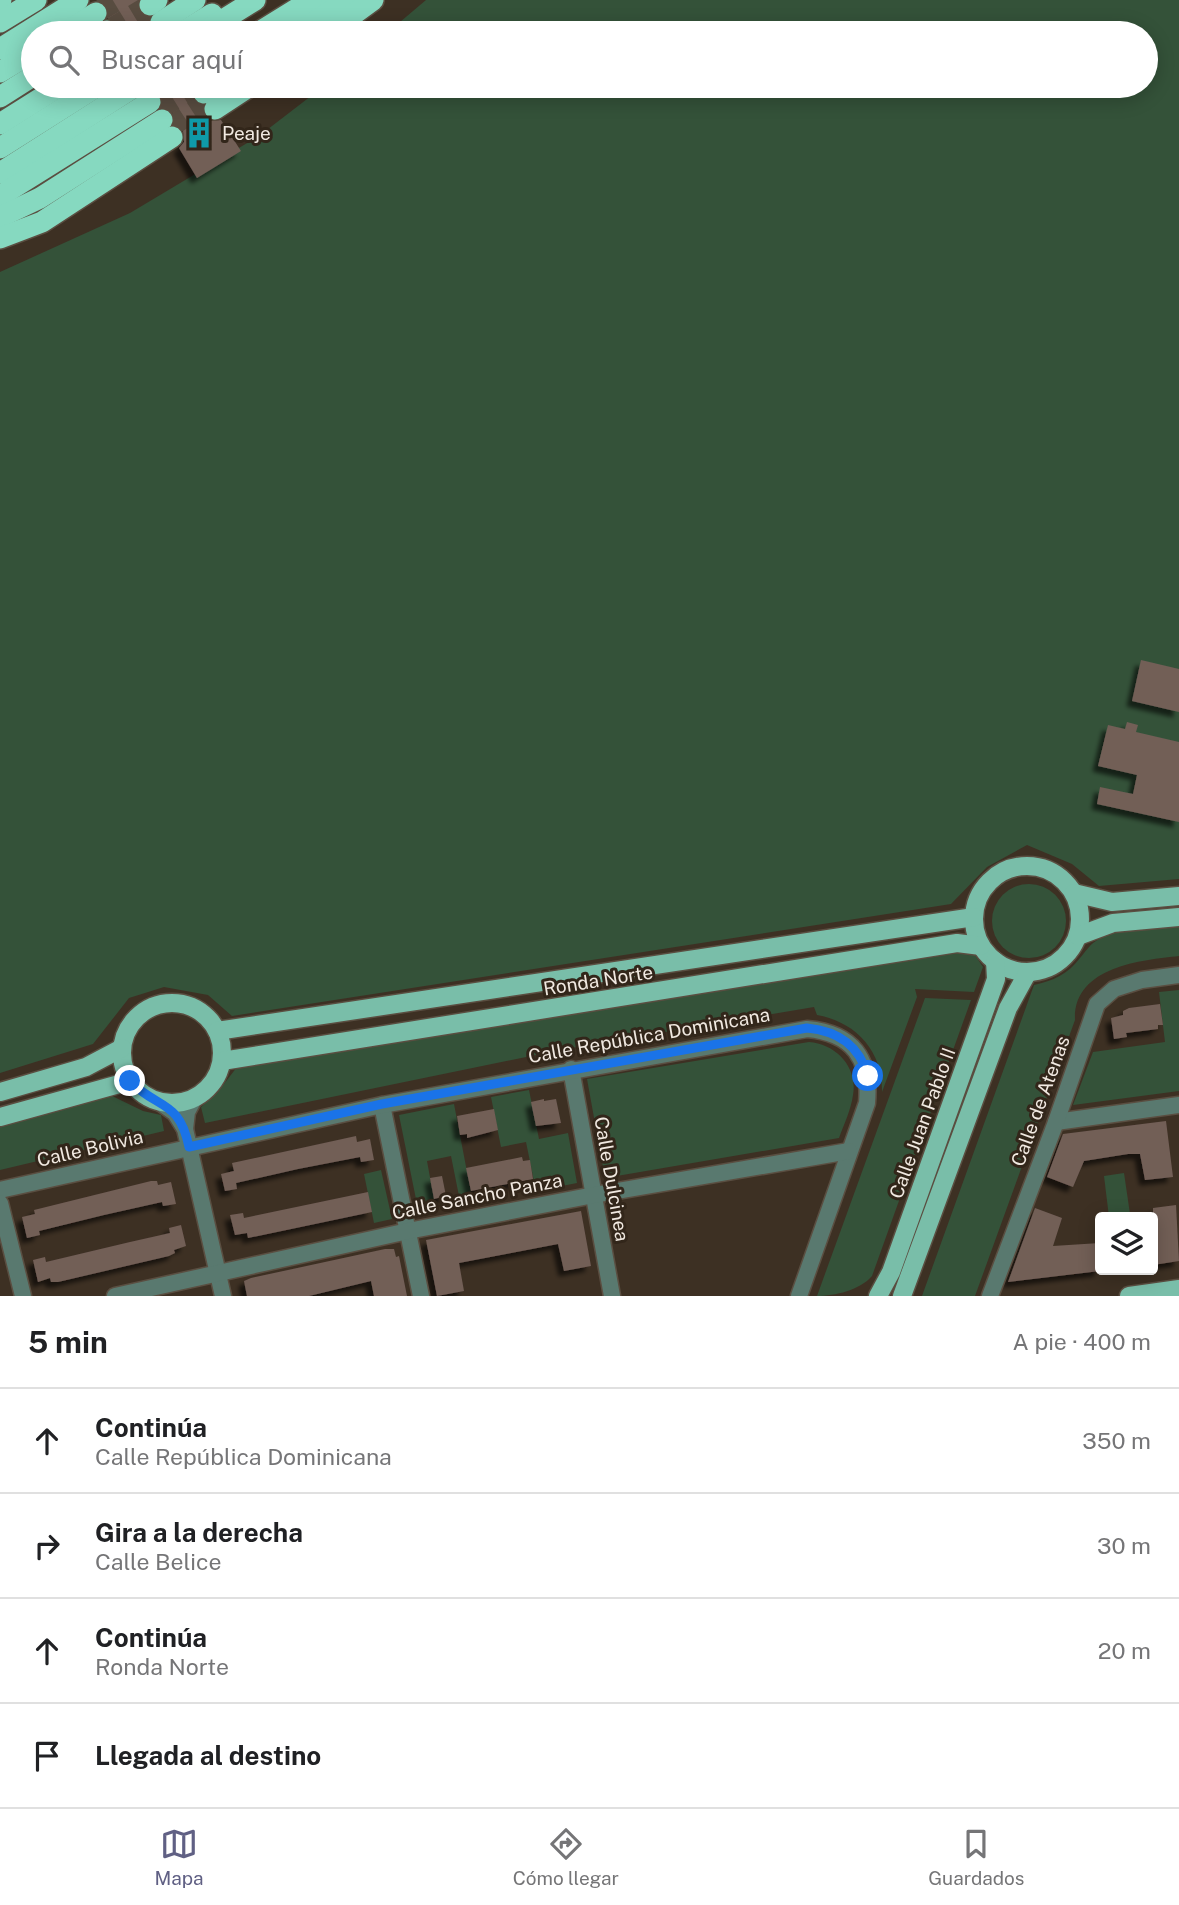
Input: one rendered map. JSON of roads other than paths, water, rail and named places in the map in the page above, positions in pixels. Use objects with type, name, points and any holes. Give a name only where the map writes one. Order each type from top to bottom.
[{"type":"highway","points":[[0,11],[18,0]]},
{"type":"highway","points":[[0,22],[36,0]]},
{"type":"highway","points":[[24,21],[57,0]]},
{"type":"highway","points":[[162,17],[176,0]]},
{"type":"highway","points":[[162,17],[195,0]]},
{"type":"highway","points":[[162,17],[216,0]]},
{"type":"highway","points":[[162,17],[233,0]]},
{"type":"highway","points":[[221,21],[255,0]]},
{"type":"highway","points":[[238,21],[271,0]]},
{"type":"highway","points":[[258,21],[290,0]]},
{"type":"highway","points":[[277,21],[311,0]]},
{"type":"highway","points":[[298,21],[331,0]]},
{"type":"highway","points":[[316,21],[348,0]]},
{"type":"highway","points":[[331,21],[362,0]]},
{"type":"highway","points":[[344,21],[373,0]]},
{"type":"highway","points":[[0,36],[21,23]]},
{"type":"highway","points":[[0,49],[21,43]]},
{"type":"highway","points":[[0,61],[21,48]]},
{"type":"highway","points":[[0,72],[21,59]]},
{"type":"highway","points":[[0,85],[21,72]]},
{"type":"highway","points":[[0,97],[21,84]]},
{"type":"highway","points":[[0,108],[21,96]]},
{"type":"highway","points":[[0,124],[41,98]]},
{"type":"highway","points":[[0,135],[60,98]]},
{"type":"highway","points":[[0,148],[79,98]]},
{"type":"highway","points":[[0,161],[100,98]]},
{"type":"highway","points":[[0,173],[155,111]]},
{"type":"highway","points":[[0,186],[155,111]]},
{"type":"highway","points":[[0,196],[155,111]]},
{"type":"highway","points":[[0,207],[33,190],[155,111]]},
{"type":"highway","points":[[0,217],[40,198],[155,111]]},
{"type":"highway","points":[[0,229],[35,215],[155,111]]},
{"type":"highway","points":[[0,238],[42,222],[155,111]]},
{"type":"main road","points":[[1018,866],[1037,866],[1054,873],[1066,882],[1074,893],[1080,907],[1078,936],[1070,951],[1059,962],[1044,970],[1010,970],[995,961],[981,946],[975,932],[977,899],[987,884],[1001,872],[1018,866]]},
{"type":"main road","points":[[1074,893],[1112,902],[1179,896]]},
{"type":"main road","name":"Ronda Norte","points":[[218,1031],[974,917]]},
{"type":"main road","points":[[1078,936],[1113,923],[1179,917]]},
{"type":"main road","name":"Ronda Norte","points":[[222,1061],[957,943],[981,946]]},
{"type":"main road","name":"Calle Juan Pablo II","points":[[878,1296],[891,1272],[996,979],[995,961]]},
{"type":"main road","points":[[901,1296],[1008,1008],[1028,972]]},
{"type":"main road","points":[[163,1003],[179,1003],[195,1008],[208,1017],[218,1031],[222,1045],[222,1061],[218,1075],[210,1086],[195,1097],[170,1103],[159,1101],[141,1093],[130,1081],[123,1065],[121,1048],[125,1032],[147,1009],[163,1003]]},
{"type":"main road","points":[[0,1092],[86,1067],[121,1048]]},
{"type":"main road","points":[[0,1117],[130,1081]]},
{"type":"main road","points":[[1129,1296],[1179,1289]]},
{"type":"street","name":"Calle de Atenas","points":[[990,1296],[1056,1122],[1097,1004],[1114,989],[1142,979],[1179,975]]},
{"type":"street","name":"Calle República Dominicana","points":[[189,1147],[382,1104],[571,1069],[807,1028],[832,1032],[855,1049],[864,1062],[868,1076],[867,1103],[799,1296]]},
{"type":"street","name":"Calle Dulcinea","points":[[571,1069],[612,1296]]},
{"type":"street","points":[[195,1097],[187,1112],[185,1129],[223,1296]]},
{"type":"street","points":[[159,1101],[174,1112],[185,1129]]},
{"type":"street","points":[[382,1104],[421,1296]]},
{"type":"street","points":[[1056,1122],[1179,1108]]},
{"type":"street","name":"Calle Bolivia","points":[[0,1190],[189,1147]]},
{"type":"street","name":"Calle Sancho Panza","points":[[115,1296],[408,1231],[594,1195],[849,1151]]},
{"type":"street","points":[[0,1203],[23,1296]]},
{"type":"tunnel","points":[[96,13],[118,0]]},
{"type":"tunnel","points":[[124,21],[150,5]]},
{"type":"tunnel","points":[[156,111],[177,98]]},
{"type":"tunnel","points":[[167,129],[210,101]]},
{"type":"place","name":"Peaje","points":[[199,133]]}]
